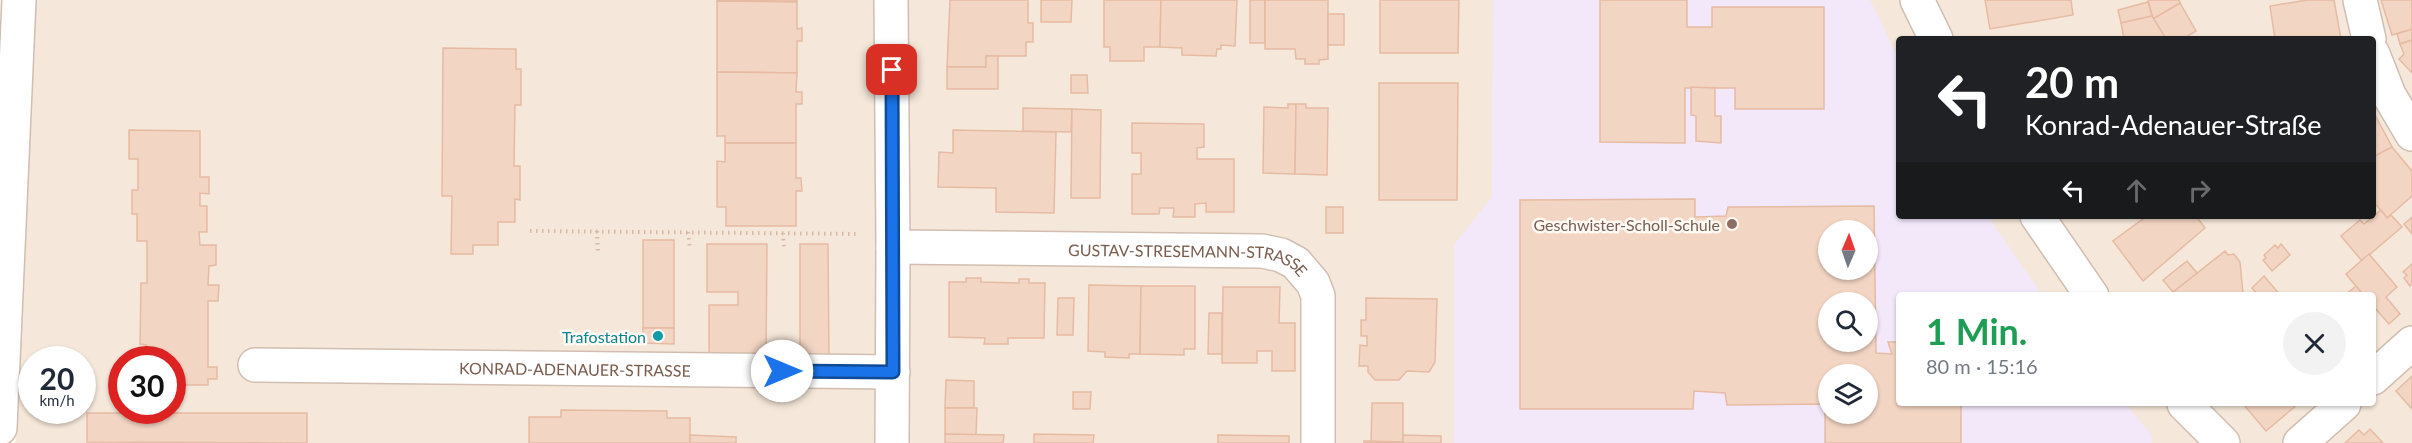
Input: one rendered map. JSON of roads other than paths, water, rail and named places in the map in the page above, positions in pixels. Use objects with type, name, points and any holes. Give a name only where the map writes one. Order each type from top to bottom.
[{"type":"street","points":[[0,428],[19,0]]},
{"type":"street","points":[[891,0],[892,443]]},
{"type":"street","points":[[1917,0],[1935,36]]},
{"type":"street","points":[[2360,0],[2368,36]]},
{"type":"street","points":[[2376,62],[2389,95],[2412,134]]},
{"type":"street","points":[[2039,219],[2089,292]]},
{"type":"street","name":"GUSTAV-STRESEMANN-STRASSE","points":[[893,241],[1262,251],[1281,255],[1296,262],[1306,272],[1318,296],[1318,443]]},
{"type":"street","points":[[2376,375],[2412,343]]},
{"type":"street","name":"KONRAD-ADENAUER-STRASSE","points":[[255,366],[893,372]]},
{"type":"street","points":[[2186,406],[2223,443]]},
{"type":"street","points":[[2300,443],[2342,406]]},
{"type":"place","name":"Geschwister-Scholl-Schule","points":[[1732,224]]},
{"type":"place","name":"Trafostation","points":[[658,336]]}]
